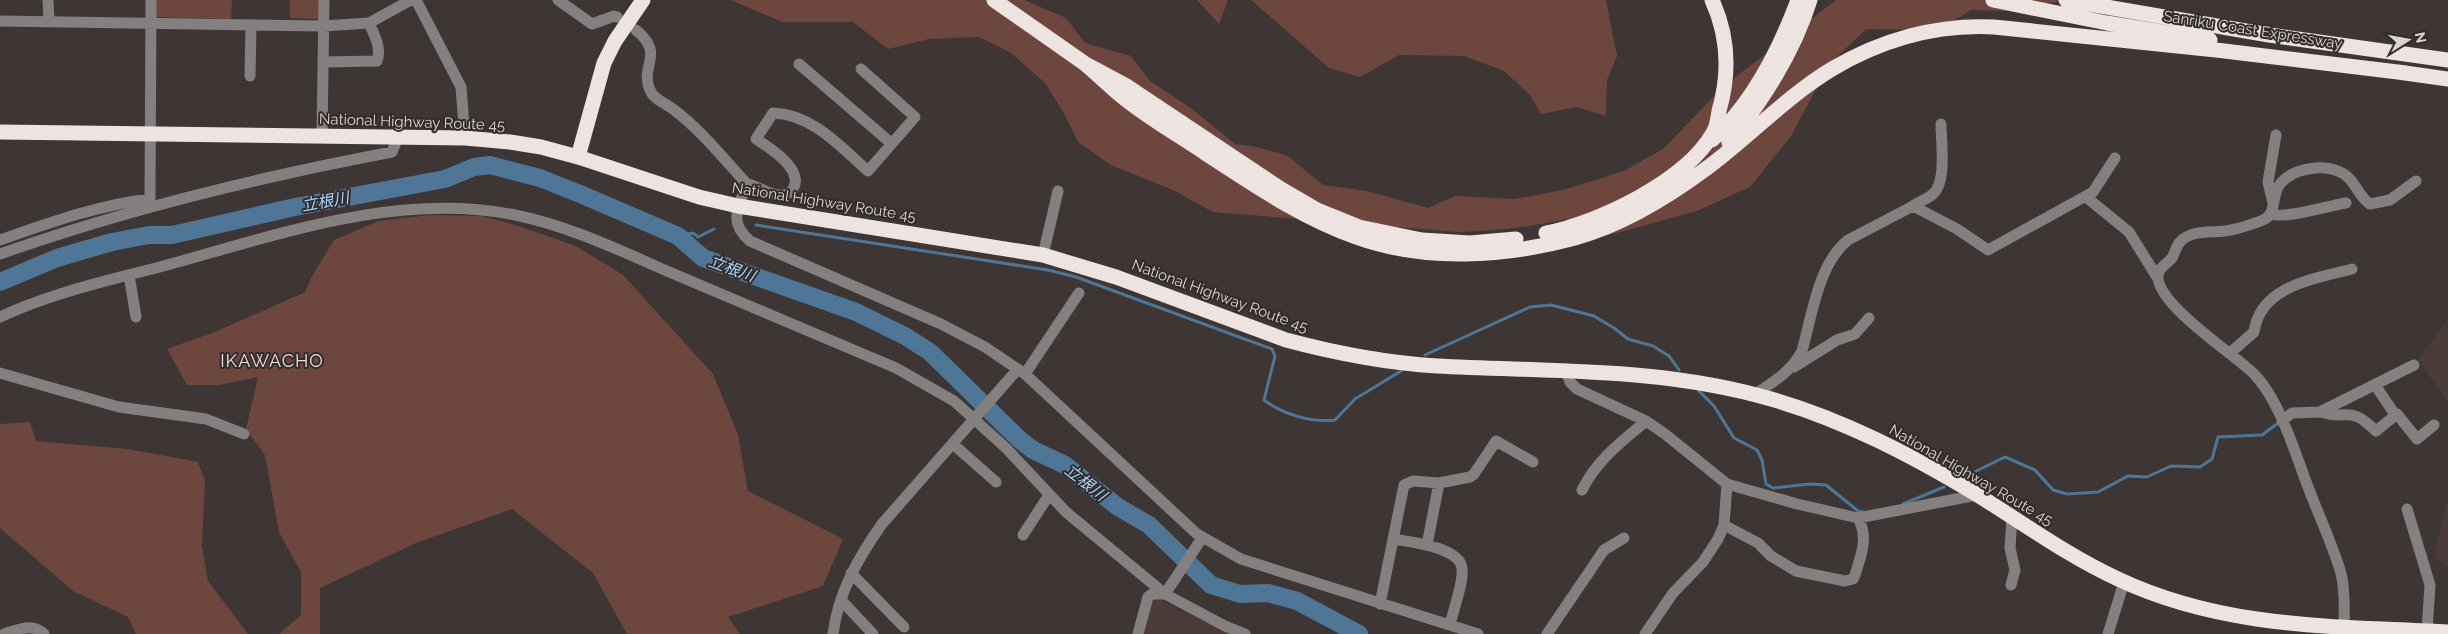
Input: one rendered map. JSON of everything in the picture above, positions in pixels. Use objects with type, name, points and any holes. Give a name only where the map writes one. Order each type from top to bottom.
[{"type":"highway","points":[[578,157],[604,63],[615,40],[644,0]]},
{"type":"highway","points":[[994,0],[1084,63],[1125,85],[1281,190],[1317,210],[1359,227],[1422,240],[1488,242],[1563,230],[1598,218],[1624,206],[1672,175],[1720,132],[1746,102],[1783,38],[1798,0]]},
{"type":"highway","points":[[1696,154],[1714,133],[1727,75],[1724,35],[1712,0]]},
{"type":"highway","points":[[1706,168],[1726,148],[1774,81],[1796,37],[1810,0]]},
{"type":"highway","name":"Sanriku Coast Expressway","points":[[1993,0],[2108,23],[2448,79]]},
{"type":"highway","name":"Sanriku Coast Expressway","points":[[2066,0],[2269,35],[2448,60]]},
{"type":"highway","points":[[1084,63],[1120,96],[1285,206],[1356,238],[1420,252],[1488,253],[1576,238],[1638,212],[1706,168],[1831,70],[1884,43],[1948,29],[1976,26],[2092,36],[2406,73]]},
{"type":"highway","name":"National Highway Route 45","points":[[0,132],[466,138],[517,143],[578,157],[665,187],[738,206],[1043,255],[1116,277],[1286,340],[1313,347],[1384,361],[1435,366],[1565,369],[1682,379],[1754,394],[1821,416],[1876,439],[1977,495],[2078,559],[2124,582],[2180,604],[2211,612],[2285,624],[2344,630],[2448,632]]},
{"type":"street","points":[[48,0],[49,22]]},
{"type":"street","points":[[0,240],[60,219],[150,199],[152,0]]},
{"type":"street","points":[[322,137],[324,0]]},
{"type":"street","points":[[0,22],[323,26],[369,23],[410,0]]},
{"type":"street","points":[[416,0],[461,87],[466,138]]},
{"type":"street","points":[[558,0],[592,24],[614,16],[617,17]]},
{"type":"street","points":[[323,62],[377,61],[379,52],[369,23]]},
{"type":"street","points":[[250,76],[251,25]]},
{"type":"street","points":[[636,30],[647,39],[651,47],[648,81],[654,96],[684,117],[746,184],[756,185],[769,193],[780,195],[787,194],[793,189],[795,183],[788,164],[780,155],[756,139],[774,113],[798,118],[821,131],[868,171],[914,117],[860,69]]},
{"type":"street","points":[[799,64],[891,143]]},
{"type":"street","points":[[1789,371],[1802,351],[1822,282],[1834,254],[1848,240],[1913,206],[1934,193],[1939,186],[1942,175],[1941,124]]},
{"type":"street","points":[[2276,135],[2268,182],[2272,209],[2281,217],[2322,206],[2346,203]]},
{"type":"street","points":[[0,254],[78,227],[290,172],[392,152],[398,137]]},
{"type":"street","points":[[1913,206],[1957,229],[1988,250],[2093,192],[2115,158]]},
{"type":"street","points":[[2157,277],[2159,269],[2171,259],[2180,242],[2188,236],[2230,231],[2265,219],[2272,209],[2279,186],[2290,176],[2313,168],[2340,172],[2357,187],[2366,202],[2370,204],[2390,200],[2416,181]]},
{"type":"street","points":[[746,184],[738,206],[736,224],[741,233],[750,241],[941,324],[985,347],[1018,373],[1202,538],[1241,559],[1478,634]]},
{"type":"street","points":[[1043,255],[1058,190]]},
{"type":"street","points":[[2086,197],[2129,232],[2172,304],[2258,378],[2282,421],[2341,572],[2344,630]]},
{"type":"street","points":[[0,316],[60,293],[305,228],[368,215],[408,210],[458,208],[516,215],[597,241],[896,368],[954,401],[978,417],[1066,512],[1167,591],[1225,626],[1245,634]]},
{"type":"street","points":[[2230,353],[2254,332],[2256,320],[2266,303],[2290,286],[2352,269]]},
{"type":"street","points":[[129,275],[136,317]]},
{"type":"street","points":[[833,634],[841,600],[851,574],[865,548],[882,524],[1018,373],[1079,293]]},
{"type":"street","points":[[1754,394],[1837,340],[1855,334],[1869,318]]},
{"type":"street","points":[[2320,412],[2414,365]]},
{"type":"street","points":[[1565,369],[1570,382],[1577,389],[1646,421],[1666,434],[1727,484],[1858,518],[1977,495]]},
{"type":"street","points":[[0,373],[119,407],[206,419],[244,434]]},
{"type":"street","points":[[2375,385],[2396,416],[2397,414],[2417,439],[2434,425]]},
{"type":"street","points":[[2282,421],[2292,413],[2354,414],[2362,418],[2376,431],[2396,416]]},
{"type":"street","points":[[1582,490],[1591,471],[1608,453],[1646,421]]},
{"type":"street","points":[[1380,604],[1404,485],[1413,481],[1439,483],[1474,474],[1496,441],[1532,462]]},
{"type":"street","points":[[953,444],[996,482]]},
{"type":"street","points":[[1427,545],[1439,483]]},
{"type":"street","points":[[1645,634],[1674,593],[1703,562],[1718,539],[1724,525],[1727,484]]},
{"type":"street","points":[[1023,535],[1049,495]]},
{"type":"street","points":[[2407,509],[2430,585],[2427,631]]},
{"type":"street","points":[[2011,585],[2015,570],[2010,548],[2012,517]]},
{"type":"street","points":[[1724,525],[1758,543],[1771,556],[1796,571],[1849,581],[1855,575],[1864,544],[1862,526],[1858,518]]},
{"type":"street","points":[[1138,634],[1148,597],[1152,594],[1167,591],[1202,538]]},
{"type":"street","points":[[1547,634],[1604,550],[1624,538]]},
{"type":"street","points":[[1394,539],[1427,545],[1451,553],[1462,566],[1450,625]]},
{"type":"street","points":[[851,574],[904,627]]},
{"type":"street","points":[[2108,634],[2124,582]]},
{"type":"street","points":[[841,600],[873,634]]},
{"type":"street","points":[[4,634],[28,627],[35,628],[44,634]]},
{"type":"shaded area","points":[[155,0],[232,0],[231,19],[154,17]]},
{"type":"shaded area","points":[[290,0],[321,0],[320,19],[290,18]]},
{"type":"shaded area","points":[[731,0],[1024,0],[1066,18],[1085,43],[1131,56],[1150,81],[1192,109],[1235,144],[1257,147],[1288,156],[1323,185],[1367,191],[1428,208],[1455,196],[1514,199],[1563,190],[1624,171],[1663,149],[1724,86],[1836,0],[2067,0],[2007,11],[1971,10],[1939,30],[1866,29],[1829,65],[1791,136],[1750,187],[1697,211],[1576,244],[1567,219],[1512,228],[1457,232],[1213,212],[1173,190],[1111,165],[1078,142],[1065,115],[1045,83],[1011,53],[979,37],[929,39],[888,49],[853,22],[782,22]]},
{"type":"shaded area","points":[[1197,0],[1228,0],[1219,24]]},
{"type":"shaded area","points":[[1251,0],[1606,0],[1617,56],[1607,80],[1606,116],[1576,107],[1541,114],[1530,95],[1504,71],[1464,56],[1399,55],[1360,77],[1329,68]]},
{"type":"shaded area","points":[[430,215],[482,216],[515,225],[576,246],[623,275],[713,374],[738,435],[748,491],[843,539],[823,586],[728,617],[740,634],[627,634],[593,573],[512,509],[416,543],[320,588],[320,634],[279,634],[301,615],[301,572],[279,532],[265,455],[246,429],[258,377],[219,385],[187,385],[167,349],[215,332],[305,292],[312,276],[334,240],[379,221]]},
{"type":"shaded area","points":[[2448,319],[2448,402],[2418,360]]},
{"type":"shaded area","points":[[30,422],[36,441],[128,449],[198,462],[205,480],[202,546],[208,581],[248,634],[136,634],[128,617],[73,591],[0,528],[0,424]]},
{"type":"shaded area","points":[[2448,498],[2448,568],[2434,556]]},
{"type":"shaded area","points":[[1154,597],[1183,612],[1239,634],[1141,634],[1148,605]]},
{"type":"waterway","name":"立根川","points":[[0,282],[57,258],[112,242],[149,235],[172,235],[295,207],[445,179],[474,167],[490,165],[540,178],[580,194],[678,236],[703,258],[856,312],[905,336],[930,352],[1020,440],[1033,450],[1065,465],[1118,507],[1149,525],[1211,585],[1240,594],[1268,593],[1297,601],[1359,634]]},
{"type":"waterway","points":[[756,225],[1048,270],[1076,277],[1272,349],[1275,356],[1264,400],[1288,413],[1307,419],[1335,420],[1355,399],[1401,371]]},
{"type":"waterway","points":[[678,236],[693,233],[698,237],[714,229]]},
{"type":"waterway","points":[[1425,355],[1530,307],[1551,305],[1594,316],[1628,339],[1653,346],[1669,356],[1679,370]]},
{"type":"waterway","points":[[1699,391],[1714,406],[1734,438],[1757,450],[1762,460],[1766,484],[1773,488],[1810,484],[1826,485],[1858,511],[1863,512]]},
{"type":"waterway","points":[[1962,478],[2005,457],[2035,470],[2053,490],[2067,494],[2098,492],[2128,476],[2147,477],[2171,466],[2200,467],[2212,459],[2218,437],[2262,435],[2277,424]]},
{"type":"waterway","points":[[1903,504],[1944,487]]},
{"type":"district","name":"IKAWACHO","points":[[272,361]]}]
